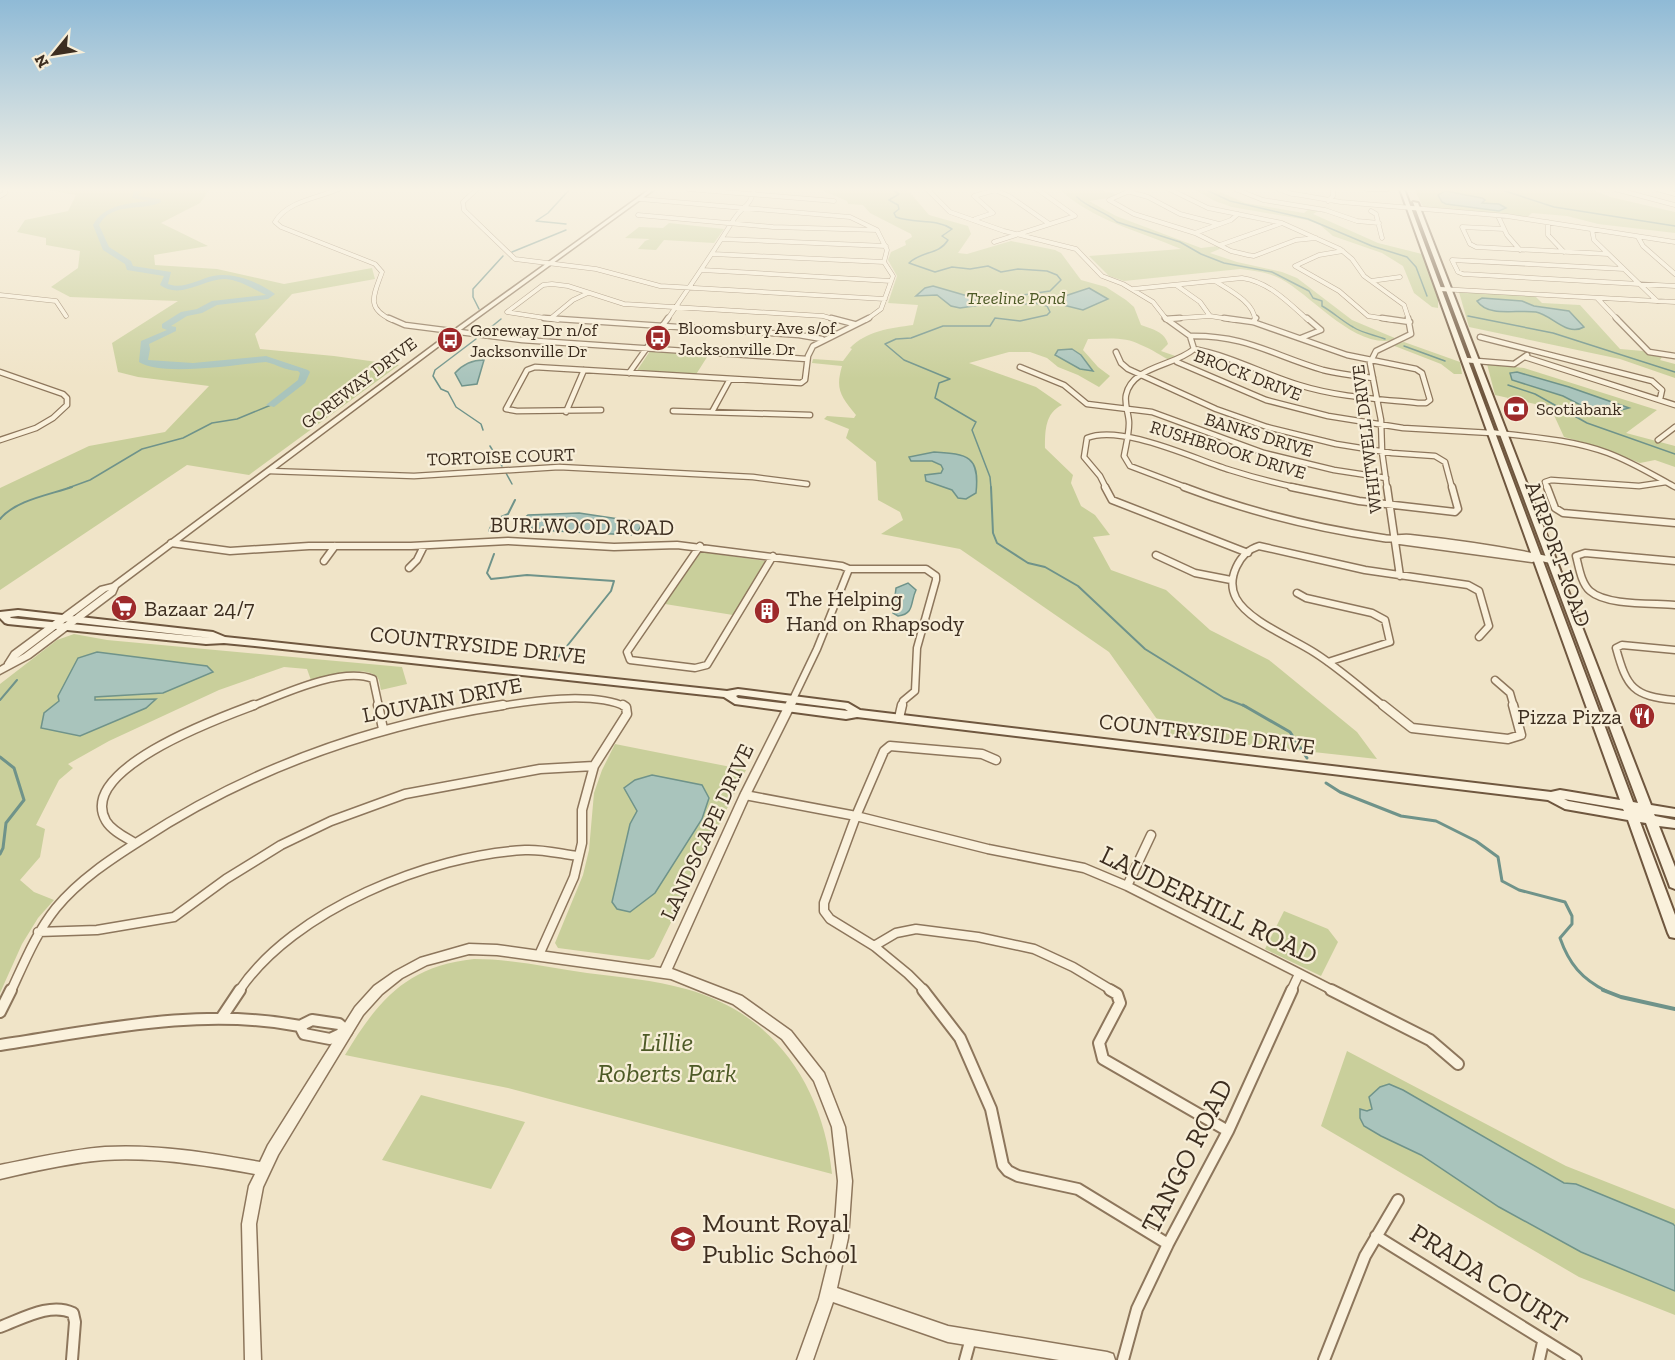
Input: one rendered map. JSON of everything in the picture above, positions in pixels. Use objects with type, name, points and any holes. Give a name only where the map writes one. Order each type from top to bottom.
[{"type":"main road","name":"AIRPORT ROAD","points":[[1426,252],[1675,933]]},
{"type":"main road","name":"AIRPORT ROAD","points":[[1435,252],[1675,884]]},
{"type":"main road","name":"COUNTRYSIDE DRIVE","points":[[2,615],[18,613],[64,622],[206,641],[224,640],[514,669],[727,694],[735,701],[791,703],[846,715],[857,713],[1551,796],[1565,805],[1648,813],[1675,813]]},
{"type":"main road","name":"COUNTRYSIDE DRIVE","points":[[2,615],[8,621],[53,626],[75,619],[213,634],[224,640]]},
{"type":"main road","name":"COUNTRYSIDE DRIVE","points":[[1648,813],[1675,824]]},
{"type":"street","points":[[348,252],[363,258],[382,272],[373,299],[374,306],[382,315],[405,325],[522,340],[807,359]]},
{"type":"street","points":[[506,252],[512,258],[596,269],[649,284],[885,299]]},
{"type":"street","name":"GOREWAY DRIVE","points":[[4,668],[27,656],[103,589],[115,585],[566,252]]},
{"type":"street","points":[[601,410],[566,412],[506,409],[529,368],[801,383],[805,380],[807,359],[813,345],[878,313],[885,299],[892,274],[884,262],[886,252]]},
{"type":"street","points":[[1079,252],[1102,276],[1132,289],[1151,301],[1167,319],[1190,336],[1194,349]]},
{"type":"street","points":[[1236,252],[1254,256],[1264,252]]},
{"type":"street","points":[[1334,252],[1319,255],[1295,266],[1330,285],[1368,316],[1410,322],[1404,305],[1362,274],[1345,252]]},
{"type":"street","points":[[1574,252],[1608,254],[1658,301]]},
{"type":"street","points":[[1650,252],[1675,274]]},
{"type":"street","points":[[629,373],[713,254],[884,262]]},
{"type":"street","points":[[1624,269],[1452,260],[1458,272],[1463,274],[1675,286]]},
{"type":"street","points":[[702,270],[891,281]]},
{"type":"street","points":[[1371,281],[1400,277]]},
{"type":"street","points":[[1132,289],[1215,280],[1247,278],[1257,280],[1270,287],[1321,330],[1301,338]]},
{"type":"street","points":[[1215,280],[1239,297],[1257,316],[1253,322]]},
{"type":"street","points":[[822,339],[800,334],[550,319],[507,312],[543,285],[562,285],[617,303],[823,316],[854,324]]},
{"type":"street","points":[[1176,285],[1200,302],[1210,316]]},
{"type":"street","points":[[1440,289],[1675,302]]},
{"type":"street","points":[[550,319],[573,300],[588,293]]},
{"type":"street","points":[[0,295],[56,301],[66,316]]},
{"type":"street","points":[[1597,298],[1649,352],[1675,356]]},
{"type":"street","points":[[1167,319],[1210,316],[1253,322],[1343,354],[1421,372],[1430,400],[1422,403],[1377,399],[1314,389],[1220,354],[1194,349]]},
{"type":"street","name":"WHITWELL DRIVE","points":[[1400,576],[1382,452],[1382,425],[1371,360],[1380,348],[1409,336],[1412,330],[1410,322]]},
{"type":"street","points":[[1190,336],[1210,334],[1237,337],[1327,371],[1373,378]]},
{"type":"street","points":[[1480,337],[1651,381],[1663,391],[1660,399]]},
{"type":"street","points":[[1194,349],[1187,357],[1142,375],[1128,391],[1128,437],[1124,456],[1127,464],[1135,469],[1174,485],[1271,515],[1341,531],[1409,544],[1523,559],[1551,560]]},
{"type":"street","points":[[1465,360],[1514,364],[1533,350]]},
{"type":"street","points":[[1116,352],[1122,365],[1216,409],[1261,425],[1324,442],[1382,452]]},
{"type":"street","points":[[1526,357],[1675,405]]},
{"type":"street","name":"BROCK DRIVE","points":[[1176,362],[1276,403],[1323,415],[1382,425],[1552,439],[1597,449],[1633,464],[1675,487]]},
{"type":"street","points":[[1576,373],[1586,363]]},
{"type":"street","name":"BANKS DRIVE","points":[[1020,366],[1031,373],[1064,385],[1074,391],[1085,404],[1158,413],[1215,437],[1278,457],[1386,478]]},
{"type":"street","points":[[566,412],[584,370]]},
{"type":"street","points":[[0,372],[63,394],[67,398],[67,405],[54,419],[41,426],[0,440]]},
{"type":"street","points":[[712,412],[730,379]]},
{"type":"street","points":[[673,411],[810,416]]},
{"type":"street","points":[[1658,440],[1672,432],[1675,427]]},
{"type":"street","name":"RUSHBROOK DRIVE","points":[[1248,553],[1112,500],[1100,476],[1084,457],[1087,438],[1097,435],[1128,437],[1153,442],[1205,462],[1270,482],[1322,494],[1451,513],[1458,509],[1444,460],[1434,456],[1382,452]]},
{"type":"street","name":"TORTOISE COURT","points":[[269,471],[414,476],[559,467],[753,477],[807,484]]},
{"type":"street","points":[[1666,482],[1639,486],[1551,480],[1545,482],[1555,508],[1563,513],[1675,523]]},
{"type":"street","name":"BURLWOOD ROAD","points":[[171,543],[230,551],[335,546],[424,546],[508,541],[614,547],[668,544],[773,556],[849,569],[926,569],[936,576],[922,623],[913,670],[915,691],[903,701],[899,718]]},
{"type":"street","points":[[324,561],[335,546]]},
{"type":"street","points":[[409,567],[417,560],[424,546]]},
{"type":"street","points":[[700,546],[627,652],[630,660],[695,668],[707,665],[773,556]]},
{"type":"street","points":[[1479,637],[1489,626],[1479,591],[1468,585],[1365,570],[1263,546],[1252,548],[1235,568],[1231,580],[1236,598],[1249,613],[1328,662],[1412,728],[1487,737],[1518,737],[1521,735],[1510,693],[1495,680]]},
{"type":"street","points":[[1675,561],[1585,553],[1576,556],[1589,590],[1595,595],[1608,599],[1675,605]]},
{"type":"street","points":[[1156,555],[1194,573],[1231,580]]},
{"type":"street","points":[[791,703],[817,649],[849,569]]},
{"type":"street","name":"GOREWAY DRIVE","points":[[75,619],[112,592],[115,585]]},
{"type":"street","points":[[1297,593],[1306,598],[1372,613],[1385,620],[1389,642],[1328,662]]},
{"type":"street","name":"GOREWAY DRIVE","points":[[4,668],[15,654],[53,626]]},
{"type":"street","points":[[1675,650],[1622,645],[1616,648],[1629,686],[1635,693],[1675,700]]},
{"type":"street","points":[[135,843],[112,828],[106,821],[103,806],[106,793],[115,779],[130,765],[180,738],[263,702],[348,675],[373,679],[383,729]]},
{"type":"street","name":"LOUVAIN DRIVE","points":[[0,1012],[38,932],[68,895],[135,843],[184,812],[249,778],[319,749],[383,729],[432,717],[527,702],[571,699],[622,705],[626,707],[627,714],[594,766],[582,810],[579,856],[569,892],[539,956]]},
{"type":"street","name":"LANDSCAPE DRIVE","points":[[664,973],[745,795],[791,703]]},
{"type":"street","points":[[996,760],[982,754],[899,745],[890,746],[884,751],[856,816],[823,909],[830,919],[874,946],[922,988],[960,1038],[991,1109],[1003,1165],[1008,1171],[1018,1176],[1078,1189],[1168,1244]]},
{"type":"street","points":[[38,932],[116,928],[174,917],[226,879],[281,845],[331,821],[396,797],[441,786],[540,769],[594,766]]},
{"type":"street","name":"LAUDERHILL ROAD","points":[[745,795],[856,816],[970,845],[1084,868],[1127,886],[1430,1040],[1458,1064]]},
{"type":"street","points":[[1127,886],[1151,835]]},
{"type":"street","points":[[222,1017],[238,990],[289,940],[340,905],[379,885],[440,865],[511,851],[533,850],[579,856]]},
{"type":"street","points":[[874,946],[903,931],[923,929],[978,937],[1034,949],[1073,967],[1117,993],[1120,1003],[1099,1043],[1103,1059],[1228,1131]]},
{"type":"street","points":[[253,1360],[250,1216],[256,1186],[264,1169],[359,1011],[378,990],[411,967],[437,956],[455,951],[484,949],[664,973],[711,986],[756,1009],[799,1048],[826,1090],[840,1131],[847,1186],[842,1239],[829,1293],[805,1360]]},
{"type":"street","name":"TANGO ROAD","points":[[1123,1360],[1137,1309],[1168,1244],[1228,1131],[1299,974]]},
{"type":"street","points":[[0,1045],[155,1021],[222,1017],[269,1020],[300,1026],[312,1020],[339,1024],[347,1031]]},
{"type":"street","points":[[300,1026],[304,1034],[330,1039],[347,1031]]},
{"type":"street","points":[[0,1172],[76,1157],[116,1153],[190,1156],[264,1169]]},
{"type":"street","points":[[1324,1360],[1376,1236],[1387,1214],[1398,1200]]},
{"type":"street","name":"PRADA COURT","points":[[1376,1236],[1576,1360]]},
{"type":"street","points":[[829,1293],[910,1322],[971,1338],[1107,1360]]},
{"type":"street","points":[[0,1328],[61,1307],[68,1308],[73,1312],[75,1322],[72,1360]]},
{"type":"street","points":[[965,1360],[971,1338]]},
{"type":"street","points":[[1539,1360],[1544,1342]]},
{"type":"green space","points":[[80,252],[169,252],[154,255],[155,265],[217,269],[284,284],[372,268],[375,279],[292,294],[255,334],[260,349],[399,365],[249,475],[187,465],[0,590],[0,488],[89,446],[165,432],[209,386],[138,377],[118,372],[112,343],[178,301],[70,297],[51,287],[78,268]]},
{"type":"green space","points":[[891,252],[1060,252],[1081,280],[1106,287],[1126,300],[1134,307],[1141,325],[1158,331],[1164,337],[1168,344],[1161,351],[1181,358],[1171,361],[1149,348],[1128,340],[1088,339],[1083,350],[1098,367],[1110,376],[1099,387],[1058,367],[1047,358],[1030,352],[1009,352],[969,363],[1036,387],[1062,405],[1056,408],[1049,418],[1045,448],[1073,475],[1071,483],[1081,506],[1095,515],[1110,535],[1093,537],[1111,570],[1166,590],[1210,630],[1269,660],[1357,732],[1377,759],[1169,736],[1109,652],[960,549],[881,534],[903,520],[900,512],[878,500],[876,462],[846,438],[849,429],[824,419],[827,416],[854,418],[856,415],[846,403],[839,387],[842,366],[812,363],[813,359],[843,361],[856,342],[871,334],[913,325],[918,305],[888,303],[897,276],[888,260]]},
{"type":"green space","points":[[1135,252],[1211,252],[1297,278],[1352,320],[1397,339],[1382,341],[1366,338],[1336,320],[1294,287],[1281,279],[1261,272],[1240,269],[1124,281],[1109,276],[1089,256]]},
{"type":"green space","points":[[1382,253],[1422,254],[1438,299],[1438,308],[1432,307],[1414,293],[1403,266]]},
{"type":"green space","points":[[1459,292],[1535,296],[1542,303],[1580,305],[1620,349],[1643,351],[1662,357],[1660,360],[1675,364],[1675,378],[1620,359],[1469,327]]},
{"type":"green space","points":[[1404,342],[1460,362],[1462,374],[1454,374],[1441,364],[1392,345]]},
{"type":"green space","points":[[650,351],[709,354],[695,376],[636,372]]},
{"type":"green space","points":[[1487,364],[1524,368],[1657,410],[1626,433],[1675,446],[1675,467],[1655,460],[1640,463],[1596,446],[1564,437],[1553,413],[1535,404],[1495,395]]},
{"type":"green space","points":[[701,552],[765,561],[733,615],[665,604]]},
{"type":"green space","points":[[74,634],[107,640],[402,667],[407,684],[381,690],[377,677],[363,672],[345,673],[312,683],[307,669],[284,667],[219,690],[109,741],[68,764],[73,768],[59,780],[36,825],[45,829],[40,857],[20,880],[34,892],[54,900],[38,918],[22,944],[0,993],[0,684],[57,640]]},
{"type":"green space","points":[[615,744],[746,770],[654,957],[649,960],[558,948],[555,943],[583,875],[589,850],[594,793]]},
{"type":"green space","points":[[1284,911],[1328,929],[1338,942],[1321,976],[1265,949]]},
{"type":"green space","name":"Lillie Roberts Park","points":[[474,959],[517,962],[662,983],[717,1000],[745,1016],[768,1035],[789,1058],[805,1083],[818,1111],[827,1142],[832,1174],[508,1088],[345,1055],[370,1018],[397,989],[430,969]]},
{"type":"green space","points":[[1347,1051],[1566,1166],[1675,1209],[1675,1315],[1579,1277],[1321,1126]]},
{"type":"green space","points":[[421,1095],[525,1122],[491,1189],[382,1160]]},
{"type":"water","points":[[933,286],[971,297],[981,305],[960,308],[951,306],[937,295],[916,296],[925,288]]},
{"type":"water","points":[[1089,288],[1108,299],[1083,310],[1059,304],[1065,296]]},
{"type":"water","points":[[1482,298],[1522,301],[1534,306],[1569,311],[1584,327],[1572,329],[1536,312],[1496,311],[1482,306],[1477,301]]},
{"type":"water","name":"Treeline Pond","points":[[1072,349],[1081,355],[1093,371],[1080,369],[1055,355],[1058,350]]},
{"type":"water","points":[[484,360],[477,384],[462,386],[455,373],[468,363]]},
{"type":"water","points":[[1517,372],[1629,408],[1610,413],[1610,416],[1602,416],[1563,396],[1512,380],[1510,373]]},
{"type":"water","points":[[934,452],[955,454],[969,459],[976,471],[976,493],[966,499],[958,498],[952,490],[926,481],[925,475],[941,473],[943,469],[941,465],[932,461],[911,461],[909,457]]},
{"type":"water","points":[[579,513],[642,524],[638,531],[631,535],[537,530],[523,523],[523,519],[528,515]]},
{"type":"water","points":[[908,583],[916,590],[911,607],[907,613],[898,616],[893,613],[896,588]]},
{"type":"water","points":[[97,652],[207,666],[213,672],[163,693],[95,697],[95,700],[156,699],[146,708],[80,736],[41,728],[44,713],[59,701],[58,696],[78,658]]},
{"type":"water","points":[[652,775],[702,785],[709,798],[702,819],[655,893],[630,912],[617,909],[612,902],[630,824],[637,811],[624,788],[635,780]]},
{"type":"water","points":[[1389,1084],[1564,1183],[1576,1184],[1673,1224],[1675,1226],[1675,1291],[1581,1252],[1499,1207],[1421,1155],[1364,1126],[1360,1118],[1360,1109],[1367,1111],[1372,1109],[1369,1097],[1380,1087]]},
{"type":"waterway","points":[[113,252],[128,263],[130,268],[168,274],[164,285],[171,288],[230,277],[271,294],[268,297],[215,303],[199,311],[184,314],[165,326],[173,329],[144,343],[146,349],[143,362],[156,365],[193,366],[266,359],[279,362],[284,367],[301,369],[305,372],[302,381],[271,405]]},
{"type":"waterway","points":[[930,252],[919,256],[909,263],[935,272],[952,267],[970,269],[988,266],[1001,272],[1018,269],[1047,271],[1057,275],[1061,280],[1050,291],[1016,296],[1024,304],[1035,303],[1047,306],[1050,312],[1047,315],[1020,321],[995,318],[990,326],[943,326],[911,338],[896,339],[885,344],[904,360],[950,379],[939,383],[935,398],[976,422],[972,430],[990,477],[991,488]]},
{"type":"waterway","points":[[1198,252],[1224,263],[1272,272],[1309,291],[1313,298],[1322,301],[1322,306],[1349,325],[1385,339]]},
{"type":"waterway","points":[[1393,252],[1407,257],[1416,267],[1427,296]]},
{"type":"waterway","points":[[479,309],[473,297],[473,289],[503,256]]},
{"type":"waterway","points":[[1468,316],[1553,333],[1675,372]]},
{"type":"waterway","points":[[485,332],[501,319]]},
{"type":"waterway","points":[[476,339],[435,370],[433,376],[441,389],[448,392],[456,407],[481,424],[483,430]]},
{"type":"waterway","points":[[1404,346],[1445,361]]},
{"type":"waterway","points":[[1508,385],[1535,394],[1587,423],[1675,454]]},
{"type":"waterway","points":[[68,488],[90,480],[142,449],[183,438],[212,423],[237,419],[271,405]]},
{"type":"waterway","points":[[490,446],[502,466]]},
{"type":"waterway","points":[[506,473],[512,484]]},
{"type":"waterway","points":[[0,519],[15,507],[72,487]]},
{"type":"waterway","points":[[991,487],[993,533],[997,543],[1028,563],[1045,567],[1078,586],[1145,649],[1224,698],[1245,706]]},
{"type":"waterway","points":[[489,531],[494,520],[508,514],[515,500]]},
{"type":"waterway","points":[[494,554],[487,573],[491,579],[527,575],[614,581],[611,591],[555,661]]},
{"type":"waterway","points":[[0,700],[17,680]]},
{"type":"waterway","points":[[1245,706],[1290,732],[1307,758]]},
{"type":"waterway","points":[[0,757],[14,768],[24,800],[6,823],[3,848],[0,854]]},
{"type":"waterway","points":[[1326,783],[1340,792],[1401,816],[1436,821],[1476,841],[1498,857],[1502,881],[1519,890],[1565,902],[1572,916],[1572,924],[1560,938],[1564,947],[1577,970],[1606,991]]},
{"type":"waterway","points":[[1603,990],[1621,997],[1675,1009]]},
{"type":"place","name":"Bloomsbury Ave s/of Jacksonville Dr","points":[[658,338]]},
{"type":"place","name":"Goreway Dr n/of Jacksonville Dr","points":[[450,340]]},
{"type":"place","name":"Scotiabank","points":[[1516,409]]},
{"type":"place","name":"Bazaar 24/7","points":[[124,608]]},
{"type":"place","name":"The Helping Hand on Rhapsody","points":[[767,611]]},
{"type":"place","name":"Pizza Pizza","points":[[1642,716]]},
{"type":"place","name":"Mount Royal Public School","points":[[683,1239]]}]
